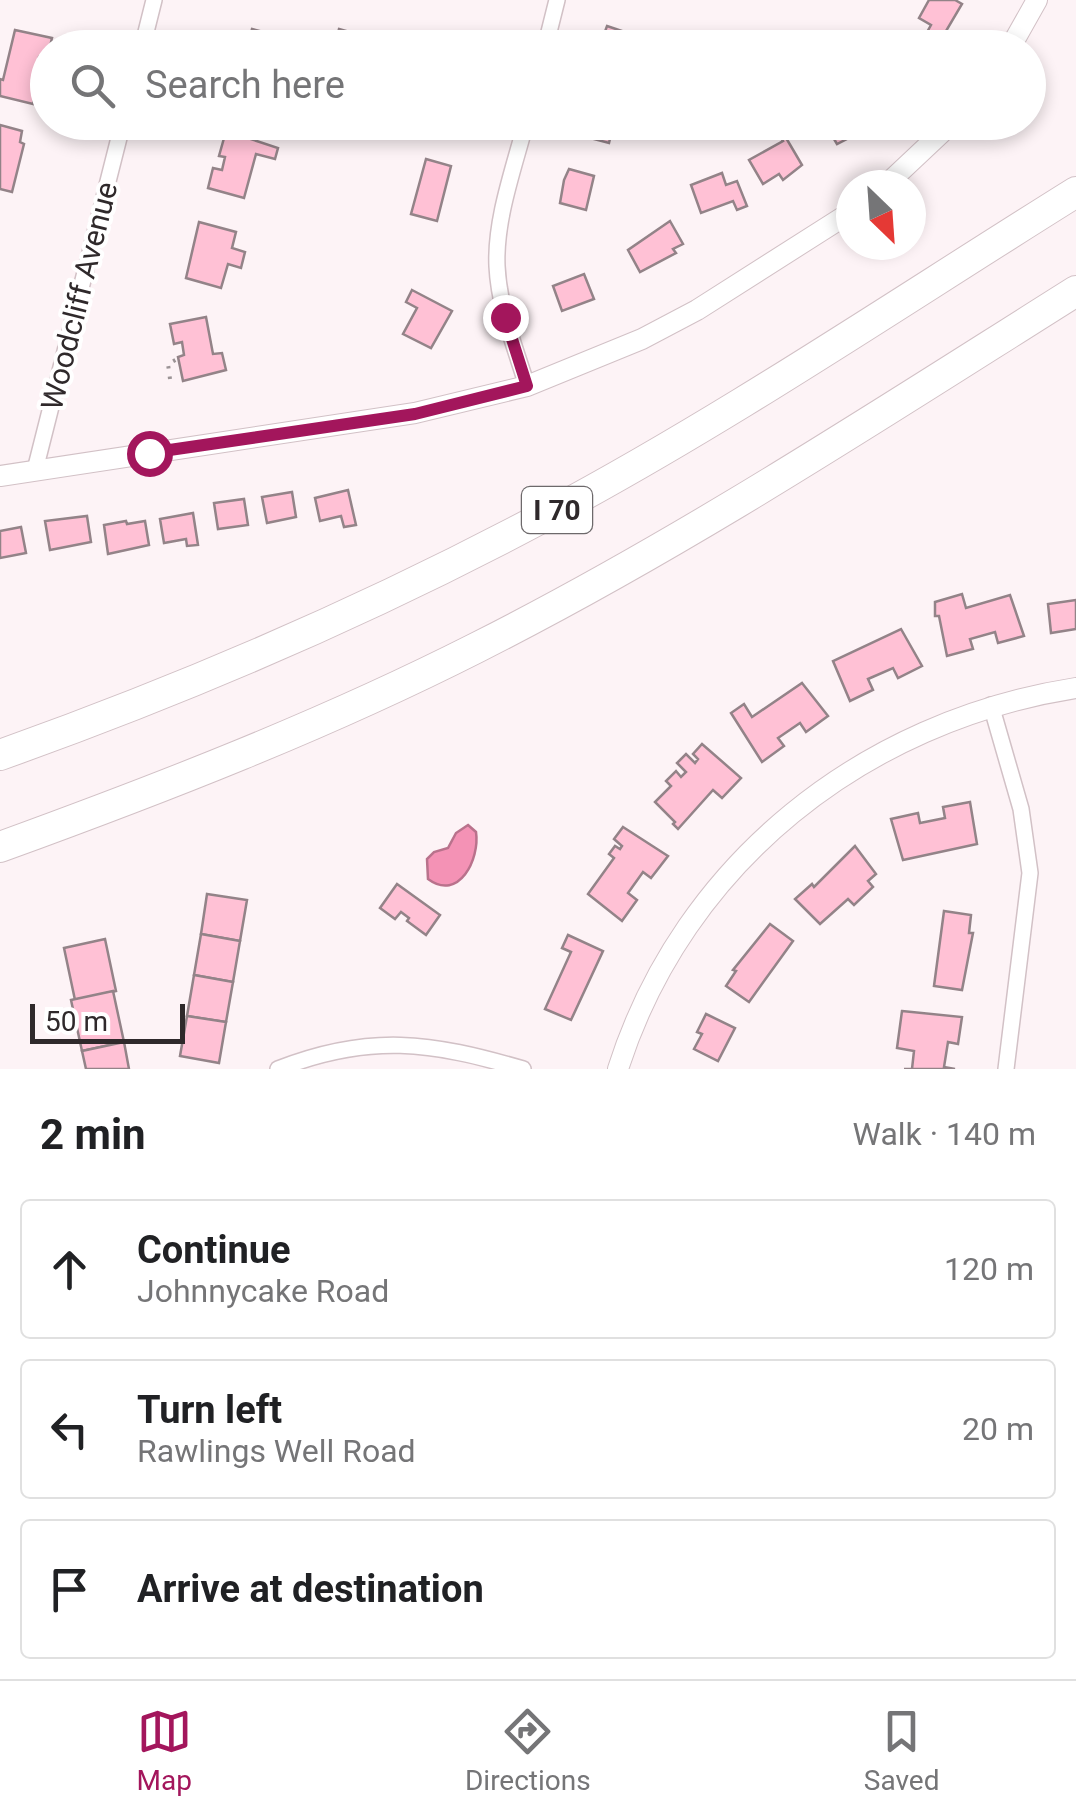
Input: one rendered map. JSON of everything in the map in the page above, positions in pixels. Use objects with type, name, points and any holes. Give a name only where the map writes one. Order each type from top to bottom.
[{"type":"highway","name":"I 70","points":[[0,755],[102,719],[260,654],[548,514],[777,379],[1076,192]]},
{"type":"highway","points":[[0,848],[239,758],[476,648],[688,532],[1076,292]]},
{"type":"street","points":[[146,30],[154,0]]},
{"type":"street","points":[[550,30],[557,0]]},
{"type":"street","points":[[1020,30],[1037,0]]},
{"type":"street","name":"Woodcliff Avenue","points":[[35,470],[118,140]]},
{"type":"street","points":[[522,140],[504,210],[497,262],[505,317],[527,386]]},
{"type":"street","points":[[902,170],[934,140]]},
{"type":"street","points":[[0,476],[415,414],[527,386],[624,347],[697,310],[836,222]]},
{"type":"street","points":[[618,1069],[663,965],[722,880],[807,800],[858,764],[918,732],[991,705],[1076,688]]},
{"type":"street","points":[[991,705],[1021,809],[1030,873],[1006,1069]]},
{"type":"street","points":[[278,1069],[344,1049],[381,1045],[430,1045],[522,1069]]},
{"type":"path","points":[[170,378],[168,364],[179,358]]},
{"type":"shaded area","points":[[468,825],[476,832],[476,843],[465,874],[449,885],[428,879],[427,859],[448,848],[456,833]]},
{"type":"building","points":[[929,0],[955,0],[962,4],[947,30],[928,30],[931,25],[919,18]]},
{"type":"building","points":[[15,30],[30,33],[30,103],[0,96],[0,79],[3,80]]},
{"type":"building","points":[[0,125],[22,131],[20,142],[24,144],[12,192],[0,189]]},
{"type":"building","points":[[223,140],[254,140],[278,148],[275,159],[256,154],[244,198],[208,188],[213,168],[222,170],[225,157],[219,156]]},
{"type":"building","points":[[787,140],[802,165],[783,180],[779,174],[763,184],[749,160]]},
{"type":"building","points":[[426,159],[451,166],[437,221],[411,214]]},
{"type":"building","points":[[569,169],[594,176],[586,210],[560,203]]},
{"type":"building","points":[[722,173],[726,185],[737,181],[747,206],[737,210],[733,201],[701,213],[691,185]]},
{"type":"building","points":[[670,221],[683,244],[673,249],[676,253],[640,272],[628,250]]},
{"type":"building","points":[[199,222],[236,232],[232,248],[245,252],[241,268],[228,264],[221,288],[186,278]]},
{"type":"building","points":[[584,274],[594,299],[562,311],[553,286]]},
{"type":"building","points":[[412,290],[452,311],[431,348],[403,334],[417,308],[406,302]]},
{"type":"building","points":[[206,317],[213,354],[222,353],[226,370],[183,381],[178,357],[184,355],[182,342],[174,344],[170,324]]},
{"type":"building","points":[[348,490],[356,525],[344,527],[341,516],[320,521],[315,498]]},
{"type":"building","points":[[292,492],[296,517],[267,523],[262,497]]},
{"type":"building","points":[[244,499],[248,525],[218,529],[214,503]]},
{"type":"building","points":[[193,513],[198,545],[187,546],[186,539],[164,543],[160,519]]},
{"type":"building","points":[[87,516],[91,542],[50,550],[45,521]]},
{"type":"building","points":[[145,521],[149,545],[108,554],[104,525]]},
{"type":"building","points":[[21,527],[26,553],[0,558],[0,531]]},
{"type":"building","points":[[962,594],[966,608],[1010,595],[1024,636],[998,643],[995,632],[970,639],[973,649],[947,656],[939,616],[935,616],[935,602]]},
{"type":"building","points":[[1076,600],[1076,629],[1051,633],[1048,604]]},
{"type":"building","points":[[901,629],[922,666],[898,678],[893,668],[868,679],[873,690],[850,701],[833,661]]},
{"type":"building","points":[[802,683],[828,716],[806,732],[800,723],[778,738],[784,746],[762,762],[731,713],[744,704],[752,717]]},
{"type":"building","points":[[702,744],[741,778],[722,798],[713,790],[678,829],[655,802],[671,786],[666,781],[676,771],[681,777],[686,772],[677,763],[686,754],[695,763],[698,759],[693,754]]},
{"type":"building","points":[[970,802],[977,844],[903,860],[891,819],[918,813],[920,823],[945,818],[943,807]]},
{"type":"building","points":[[623,827],[668,856],[651,878],[643,872],[628,893],[637,900],[622,921],[588,894],[614,858],[609,854],[615,846],[622,846],[614,839]]},
{"type":"building","points":[[855,846],[876,874],[868,881],[873,887],[854,905],[848,899],[820,924],[795,899],[812,884],[814,887]]},
{"type":"building","points":[[397,884],[440,915],[426,935],[401,912],[395,919],[380,908]]},
{"type":"building","points":[[207,894],[247,900],[240,941],[201,934]]},
{"type":"building","points":[[944,911],[971,915],[969,933],[973,933],[962,990],[934,986]]},
{"type":"building","points":[[770,924],[793,941],[749,1002],[726,986],[736,971],[733,970]]},
{"type":"building","points":[[201,934],[240,941],[233,982],[194,975]]},
{"type":"building","points":[[568,935],[603,951],[571,1020],[545,1009],[571,952],[562,948]]},
{"type":"building","points":[[105,939],[116,991],[75,1000],[64,948]]},
{"type":"building","points":[[194,975],[233,982],[226,1022],[187,1016]]},
{"type":"building","points":[[113,991],[124,1042],[82,1051],[71,1000]]},
{"type":"building","points":[[902,1011],[962,1017],[958,1044],[948,1042],[944,1067],[955,1069],[912,1069],[914,1051],[897,1048]]},
{"type":"building","points":[[706,1014],[735,1028],[718,1061],[694,1049]]},
{"type":"building","points":[[187,1016],[226,1022],[219,1063],[180,1056]]},
{"type":"building","points":[[124,1042],[129,1069],[86,1069],[82,1051]]},
{"type":"route","points":[[149,453],[415,414],[527,386],[505,317]]}]
